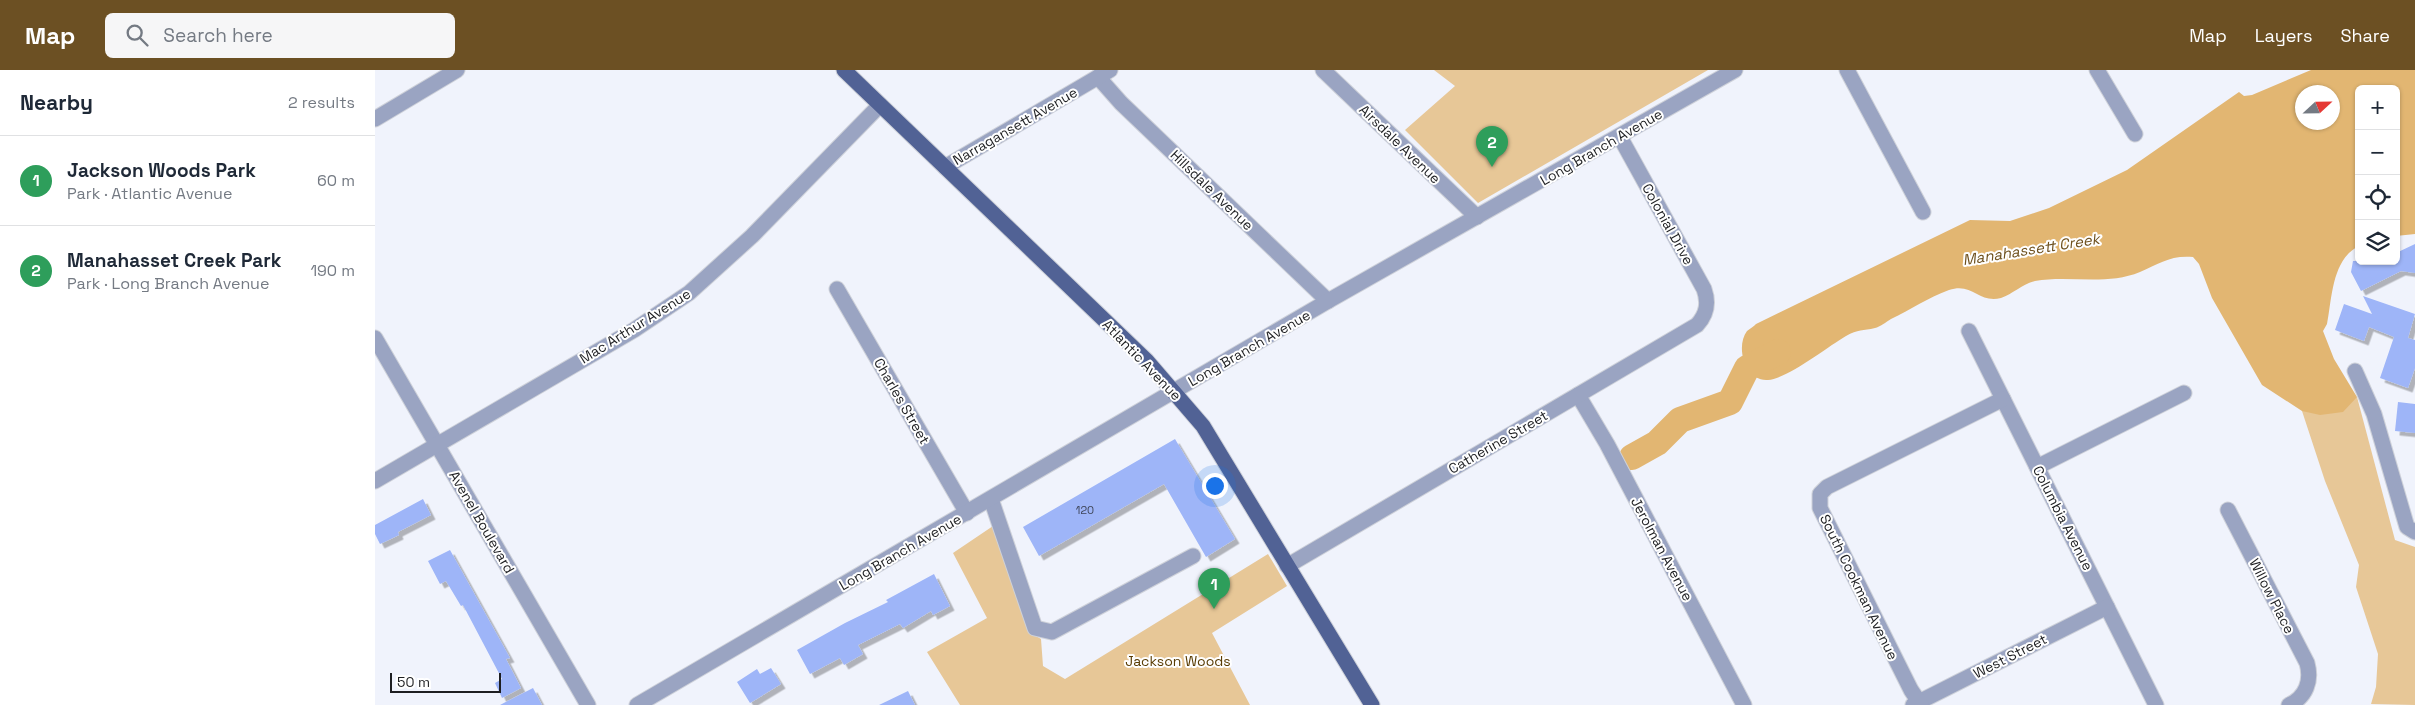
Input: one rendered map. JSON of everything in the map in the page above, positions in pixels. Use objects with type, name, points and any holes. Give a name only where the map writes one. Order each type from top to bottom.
[{"type":"main road","name":"Atlantic Avenue","points":[[844,70],[1147,361],[1203,426],[1372,705]]},
{"type":"street","points":[[375,119],[457,70]]},
{"type":"street","name":"Airsdale Avenue","points":[[1323,70],[1477,217]]},
{"type":"street","name":"Long Branch Avenue","points":[[637,705],[1328,301],[1620,137],[1735,70]]},
{"type":"street","points":[[1847,70],[1923,212]]},
{"type":"street","points":[[2097,70],[2135,134]]},
{"type":"street","name":"Narragansett Avenue","points":[[945,167],[1104,74]]},
{"type":"street","name":"Hillsdale Avenue","points":[[1104,74],[1121,103],[1328,301]]},
{"type":"street","name":"Mac Arthur Avenue","points":[[375,481],[634,330],[689,293],[752,236],[880,104]]},
{"type":"street","name":"Colonial Drive","points":[[1620,137],[1704,289],[1707,302],[1705,313]]},
{"type":"street","name":"Charles Street","points":[[837,290],[967,513]]},
{"type":"street","name":"Catherine Street","points":[[1287,566],[1697,325],[1705,313]]},
{"type":"street","name":"Columbia Avenue","points":[[1969,331],[2156,705]]},
{"type":"street","name":"Avenel Boulevard","points":[[375,338],[588,705]]},
{"type":"street","points":[[2355,372],[2374,414],[2407,527],[2415,532]]},
{"type":"street","points":[[2037,467],[2185,393]]},
{"type":"street","name":"Jerolman Avenue","points":[[1578,395],[1607,444],[1744,705]]},
{"type":"street","name":"South Cookman Avenue","points":[[1918,704],[1848,567],[1821,508],[1819,502],[1820,494],[1827,487],[2003,399]]},
{"type":"street","points":[[991,499],[1035,628],[1047,632],[1051,632],[1193,556]]},
{"type":"street","name":"Willow Place","points":[[2228,510],[2307,663],[2309,672],[2308,684],[2294,702]]},
{"type":"street","name":"West Street","points":[[1918,704],[2107,607]]},
{"type":"green space","points":[[1434,70],[1708,70],[1478,203],[1405,130],[1455,86]]},
{"type":"green space","points":[[2357,397],[2395,540],[2415,547],[2415,705],[2371,704],[2376,687],[2378,654],[2356,587],[2359,565],[2325,481],[2302,411]]},
{"type":"green space","name":"Jackson Woods","points":[[993,526],[1028,631],[1041,639],[1043,666],[1065,679],[1268,554],[1287,586],[1212,633],[1250,705],[960,705],[927,652],[987,618],[953,553]]},
{"type":"water","points":[[2311,70],[2415,70],[2415,234],[2400,236],[2400,85],[2355,85],[2355,249],[2343,260],[2338,270],[2332,291],[2327,324],[2323,331],[2334,359],[2357,397],[2343,412],[2320,415],[2302,411],[2262,385],[2212,298],[2199,264],[2193,257],[2178,257],[2140,272],[2114,278],[2048,279],[2035,281],[2001,298],[1987,298],[1964,289],[1949,290],[1879,327],[1850,334],[1797,368],[1777,378],[1760,379],[1748,370],[1742,354],[1742,346],[1747,331],[1756,324],[1970,220],[2010,221],[2049,208],[2127,170],[2239,92],[2244,96],[2252,95]]},
{"type":"building","points":[[2415,244],[2415,273],[2401,271],[2361,291],[2351,272],[2353,261],[2355,261],[2355,265],[2400,265],[2400,251]]},
{"type":"building","points":[[2363,296],[2415,314],[2408,338],[2415,340],[2415,368],[2408,388],[2380,378],[2394,337],[2369,327],[2364,341],[2335,330],[2344,304],[2372,314]]},
{"type":"building","points":[[2398,402],[2415,404],[2415,433],[2395,431]]},
{"type":"building","points":[[1175,439],[1235,539],[1206,557],[1164,484],[1039,556],[1023,527]]},
{"type":"building","points":[[423,499],[431,515],[398,532],[399,535],[380,544],[375,534],[375,525]]},
{"type":"building","points":[[450,550],[510,658],[506,659],[521,688],[502,698],[495,683],[502,679],[463,605],[461,606],[446,581],[440,584],[428,561]]},
{"type":"building","points":[[934,574],[950,606],[933,615],[931,611],[903,628],[900,624],[858,645],[863,654],[844,665],[840,658],[810,674],[797,650],[888,602],[886,600]]},
{"type":"building","points":[[771,668],[781,684],[750,703],[737,682],[757,669],[760,674]]},
{"type":"building","points":[[533,688],[542,705],[500,705]]},
{"type":"building","points":[[908,691],[915,705],[879,705]]},
{"type":"waterway","name":"Manahassett Creek","points":[[1632,457],[1657,443],[1680,420],[1730,402],[1747,368],[1778,352]]},
{"type":"place","name":"Manahasset Creek Park","points":[[1492,167]]},
{"type":"place","name":"Jackson Woods Park","points":[[1214,609]]}]
